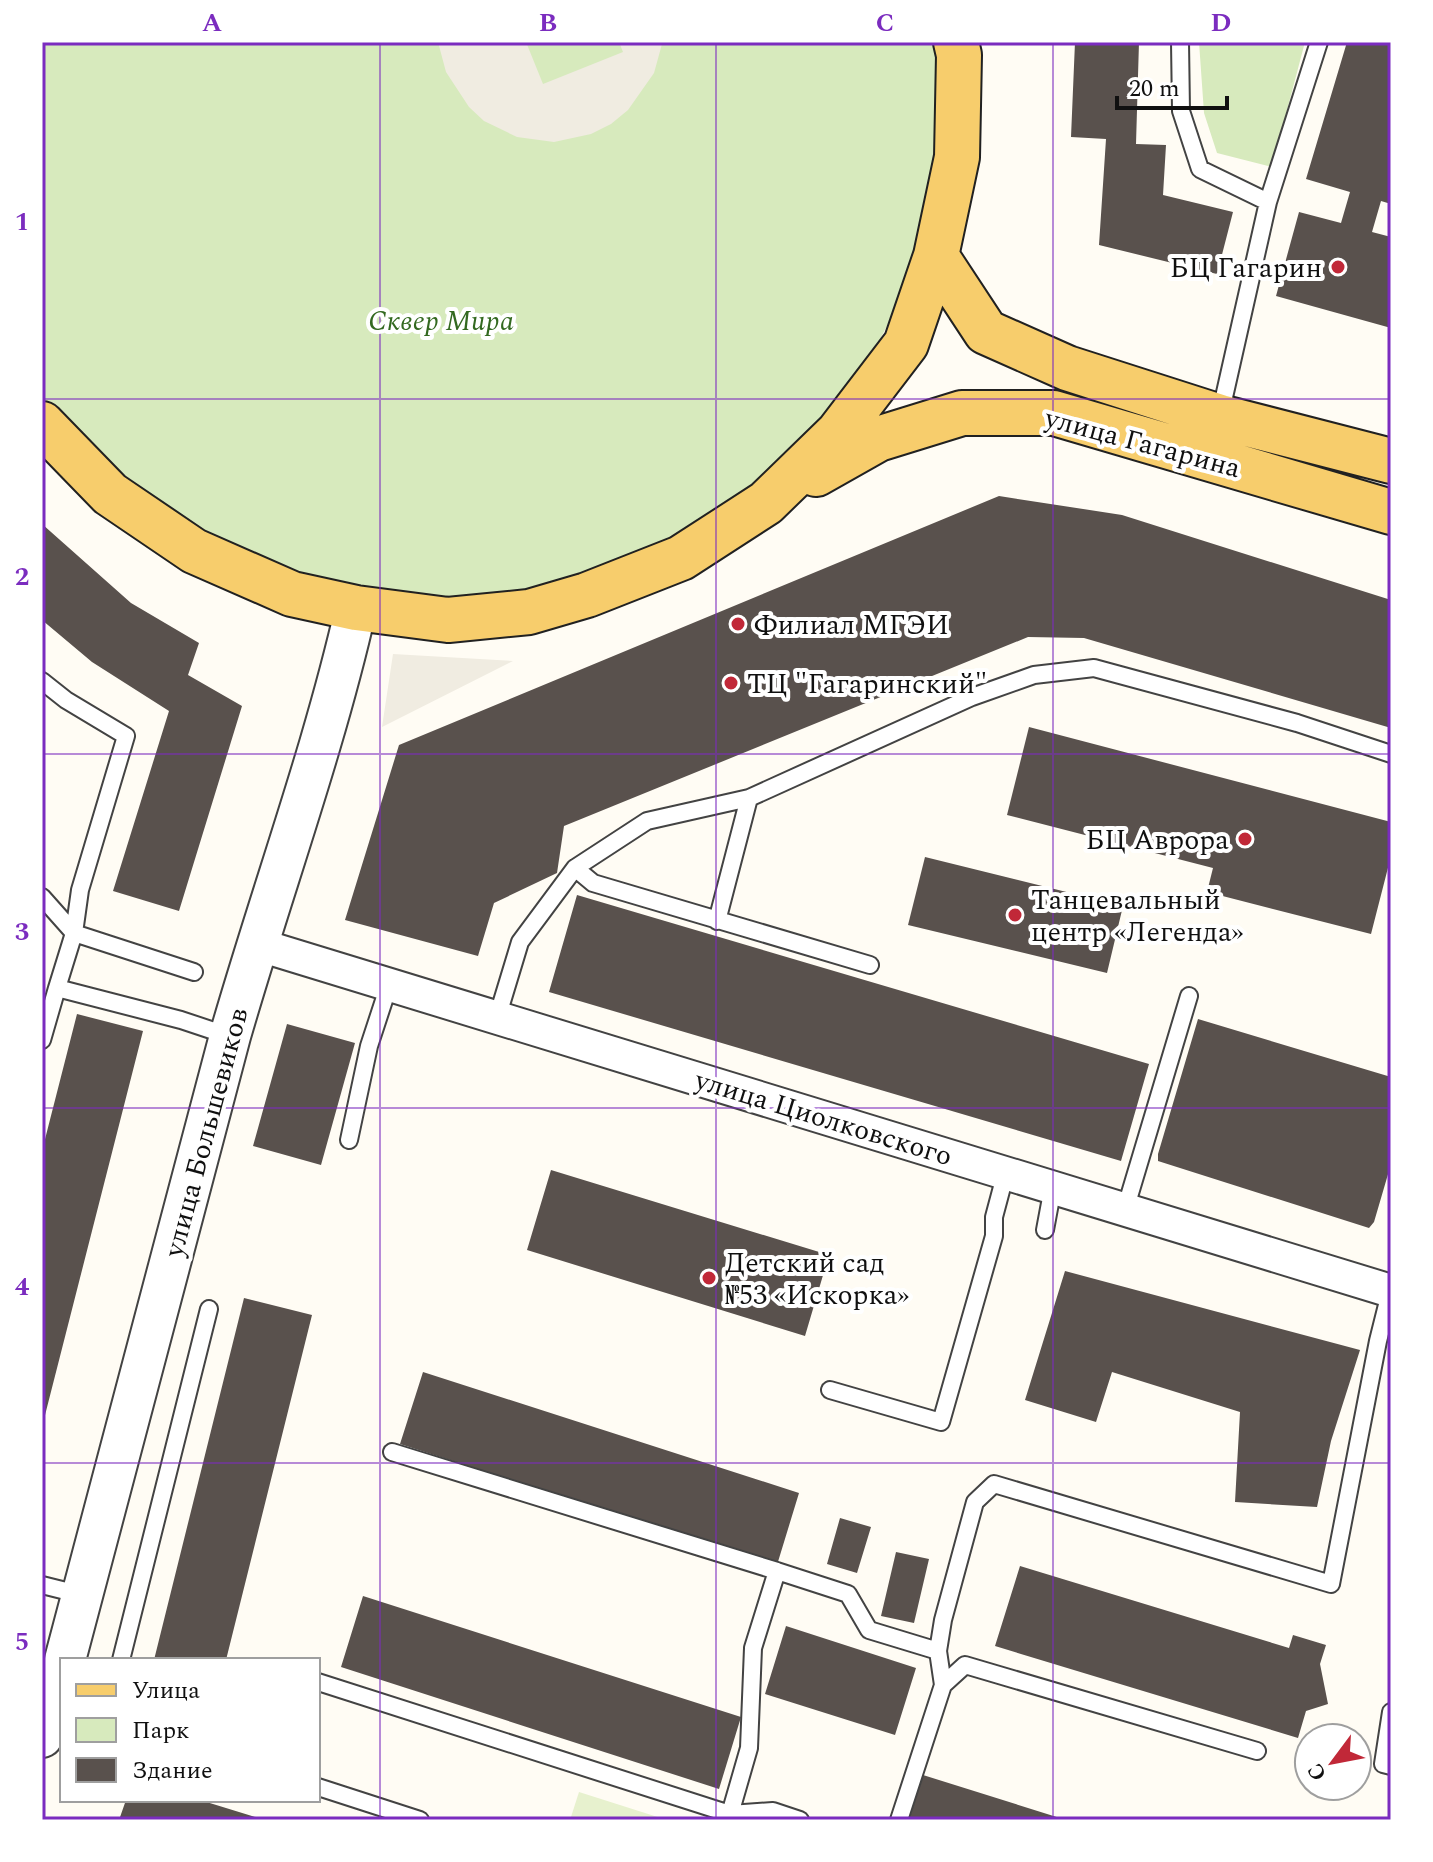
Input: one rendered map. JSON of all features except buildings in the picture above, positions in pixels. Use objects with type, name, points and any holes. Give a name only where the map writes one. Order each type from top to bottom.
[{"type":"main road","points":[[42,424],[110,494],[194,551],[292,594],[356,608],[448,620],[529,612],[587,595],[681,558],[766,503],[838,433],[906,344],[936,256],[957,157],[959,55],[956,42]]},
{"type":"main road","name":"улица Гагарина","points":[[936,256],[986,332],[1067,368],[1220,417],[1391,461]]},
{"type":"main road","name":"улица Гагарина","points":[[766,503],[892,434],[962,413],[1054,413],[1391,512]]},
{"type":"street","name":"улица Большевиков","points":[[66,1658],[230,1036],[341,676],[356,608]]},
{"type":"street","name":"улица Циолковского","points":[[256,944],[1391,1290]]},
{"type":"lane","points":[[1180,42],[1181,111],[1200,169],[1268,202]]},
{"type":"lane","points":[[1220,417],[1268,202],[1319,42]]},
{"type":"lane","points":[[497,1018],[520,942],[575,868],[647,821],[749,798],[972,697],[1034,675],[1094,668],[1297,723],[1391,754]]},
{"type":"lane","points":[[42,681],[66,700],[126,736],[80,890],[74,933],[42,1040]]},
{"type":"lane","points":[[717,921],[749,798]]},
{"type":"lane","points":[[575,868],[593,883],[870,965]]},
{"type":"lane","points":[[42,897],[74,933],[194,972]]},
{"type":"lane","points":[[349,1140],[369,1046],[389,985]]},
{"type":"lane","points":[[57,988],[230,1036]]},
{"type":"lane","points":[[1125,1210],[1189,996]]},
{"type":"lane","points":[[830,1390],[941,1422],[994,1236],[994,1217],[1006,1172]]},
{"type":"lane","points":[[1045,1230],[1053,1187]]},
{"type":"lane","points":[[899,1820],[943,1685],[938,1651],[943,1620],[975,1502],[994,1484],[1331,1584],[1378,1341],[1391,1290]]},
{"type":"lane","points":[[122,1658],[209,1309]]},
{"type":"lane","points":[[392,1452],[848,1594],[869,1630],[938,1651]]},
{"type":"lane","points":[[729,1817],[749,1748],[753,1648],[777,1571]]},
{"type":"lane","points":[[42,1585],[82,1595]]},
{"type":"lane","points":[[943,1685],[965,1665],[1257,1751]]},
{"type":"lane","points":[[320,1683],[729,1817],[773,1811],[800,1820]]},
{"type":"lane","points":[[1391,1712],[1383,1764],[1391,1766]]},
{"type":"lane","points":[[320,1788],[420,1820]]},
{"type":"green space","name":"Сквер Мира","points":[[42,42],[935,42],[939,120],[927,215],[892,316],[874,351],[789,460],[715,519],[631,563],[539,591],[444,600],[299,577],[183,526],[93,457],[42,396]]},
{"type":"green space","points":[[1199,42],[1305,42],[1272,167],[1217,153],[1204,113]]},
{"type":"green space","points":[[579,1792],[667,1820],[570,1820]]},
{"type":"shaded area","points":[[438,42],[526,42],[543,84],[623,52],[619,42],[662,44],[654,73],[628,110],[611,124],[591,134],[554,142],[517,137],[484,121],[469,107],[446,72]]},
{"type":"shaded area","points":[[393,654],[513,661],[382,727]]},
{"type":"place","name":"БЦ Гагарин","points":[[1338,267]]},
{"type":"place","name":"Филиал МГЭИ","points":[[738,624]]},
{"type":"place","name":"ТЦ \"Гагаринский\"","points":[[731,683]]},
{"type":"place","name":"БЦ Аврора","points":[[1245,839]]},
{"type":"place","name":"Танцевальный центр «Легенда»","points":[[1015,915]]},
{"type":"place","name":"Детский сад №53 «Искорка»","points":[[709,1278]]}]
